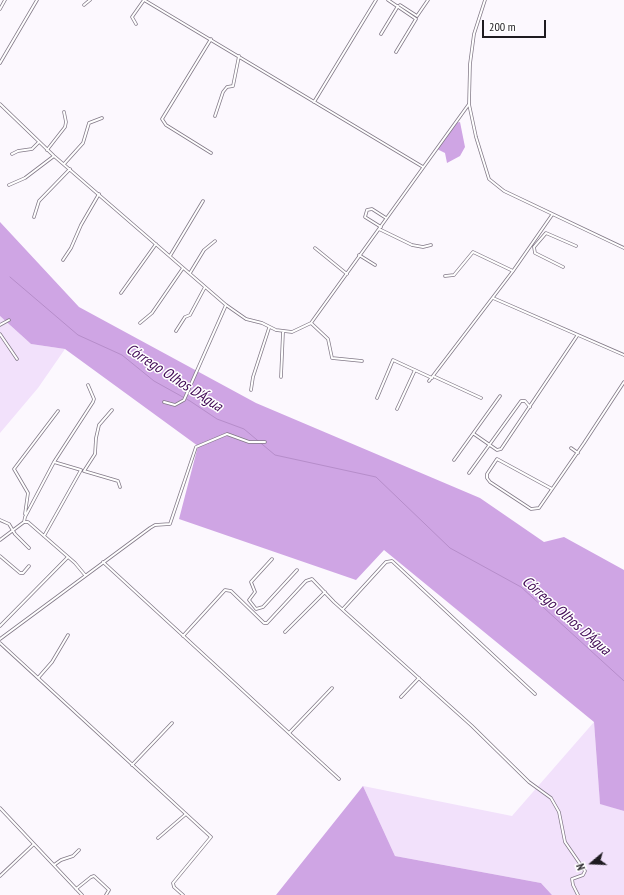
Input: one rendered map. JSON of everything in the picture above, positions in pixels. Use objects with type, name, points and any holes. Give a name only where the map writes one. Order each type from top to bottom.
[{"type":"street","points":[[0,9],[5,0]]},
{"type":"street","points":[[0,63],[37,0]]},
{"type":"street","points":[[84,5],[90,0]]},
{"type":"street","points":[[136,24],[132,17],[144,0],[149,1],[423,167]]},
{"type":"street","points":[[314,102],[376,0]]},
{"type":"street","points":[[388,0],[418,16],[428,0]]},
{"type":"street","points":[[485,0],[474,34],[470,64],[469,104],[476,138],[490,180],[504,191],[624,248]]},
{"type":"street","points":[[381,34],[399,6]]},
{"type":"street","points":[[396,52],[416,19],[399,6]]},
{"type":"street","points":[[211,39],[162,119],[166,125],[211,153]]},
{"type":"street","points":[[215,116],[223,92],[227,86],[233,86],[239,56]]},
{"type":"street","points":[[0,104],[47,150],[226,305],[241,317],[262,323],[269,328],[283,332],[298,331],[311,323],[469,104]]},
{"type":"street","points":[[47,150],[65,127],[66,119],[64,112]]},
{"type":"street","points":[[64,164],[83,143],[89,123],[102,118]]},
{"type":"street","points":[[12,154],[18,151],[32,149],[39,142]]},
{"type":"street","points":[[9,185],[25,178],[54,156]]},
{"type":"street","points":[[34,217],[39,201],[70,169]]},
{"type":"street","points":[[63,260],[71,248],[81,225],[99,194]]},
{"type":"street","points":[[170,256],[203,201]]},
{"type":"street","points":[[386,218],[372,209],[367,210],[365,215],[366,219],[380,228],[415,247],[431,245]]},
{"type":"street","points":[[429,381],[514,271],[552,215]]},
{"type":"street","points":[[563,267],[535,253],[534,248],[543,235],[549,233],[576,246]]},
{"type":"street","points":[[190,273],[204,250],[215,241]]},
{"type":"street","points":[[121,293],[156,244]]},
{"type":"street","points":[[315,248],[347,274]]},
{"type":"street","points":[[445,276],[454,275],[472,252],[514,271]]},
{"type":"street","points":[[359,255],[375,264]]},
{"type":"street","points":[[140,323],[152,313],[183,268]]},
{"type":"street","points":[[176,331],[186,316],[190,315],[205,287]]},
{"type":"street","points":[[493,298],[577,336],[624,355]]},
{"type":"street","points":[[164,402],[175,405],[184,400],[226,305]]},
{"type":"street","points":[[0,325],[8,320]]},
{"type":"street","points":[[311,323],[328,339],[332,358],[362,361]]},
{"type":"street","points":[[251,390],[253,377],[269,328]]},
{"type":"street","points":[[281,377],[283,332]]},
{"type":"street","points":[[0,334],[17,359]]},
{"type":"street","points":[[474,434],[498,450],[501,450],[577,336]]},
{"type":"street","points":[[377,398],[393,360],[481,398]]},
{"type":"street","points":[[397,409],[415,370]]},
{"type":"street","points":[[552,489],[498,459],[487,474],[487,478],[490,482],[533,510],[539,508],[578,453],[624,382]]},
{"type":"street","points":[[25,517],[54,462],[93,402],[94,399],[88,385]]},
{"type":"street","points":[[454,460],[500,396]]},
{"type":"street","points":[[469,473],[521,401],[525,400],[530,407]]},
{"type":"street","points":[[84,471],[95,454],[99,425],[112,410]]},
{"type":"street","points":[[0,540],[24,522],[25,517],[29,496],[14,469],[58,411]]},
{"type":"street","points":[[0,639],[150,528],[155,525],[168,525],[171,523],[196,447],[227,434],[249,442],[265,442]]},
{"type":"street","points":[[571,448],[578,453]]},
{"type":"street","points":[[54,462],[117,481],[120,487]]},
{"type":"street","points":[[44,536],[81,470]]},
{"type":"street","points":[[0,520],[8,523],[29,548]]},
{"type":"street","points":[[24,522],[28,522],[77,565],[85,575]]},
{"type":"street","points":[[0,556],[20,573],[23,573],[29,566]]},
{"type":"street","points":[[0,626],[68,557]]},
{"type":"street","points":[[245,605],[255,592],[251,582],[272,559]]},
{"type":"street","points":[[343,609],[386,562],[391,561],[535,694]]},
{"type":"street","points":[[103,562],[339,779]]},
{"type":"street","points":[[249,600],[254,607],[259,610],[297,570]]},
{"type":"street","points":[[182,636],[225,590],[230,590],[245,605],[267,623],[309,579],[314,580],[343,609],[472,726],[529,782],[551,798],[559,812],[565,842],[585,871],[583,875],[572,879],[578,895]]},
{"type":"street","points":[[285,632],[325,591]]},
{"type":"street","points":[[38,678],[52,662],[68,635]]},
{"type":"street","points":[[0,643],[211,837],[173,883],[174,887],[183,895]]},
{"type":"street","points":[[401,697],[419,678]]},
{"type":"street","points":[[289,733],[332,688]]},
{"type":"street","points":[[132,765],[172,723]]},
{"type":"street","points":[[0,808],[82,895]]},
{"type":"street","points":[[158,838],[186,814]]},
{"type":"street","points":[[0,876],[34,844]]},
{"type":"street","points":[[54,865],[61,860],[73,856],[79,850]]},
{"type":"street","points":[[76,889],[94,876],[109,890],[106,895]]},
{"type":"shaded area","points":[[460,122],[465,147],[460,156],[447,163],[445,153],[437,149],[455,123]]},
{"type":"shaded area","points":[[0,222],[79,307],[256,403],[480,498],[544,542],[564,537],[624,570],[624,811],[600,804],[594,722],[384,550],[356,580],[179,519],[198,446],[65,349],[31,344],[0,316]]},
{"type":"shaded area","points":[[0,316],[31,344],[65,349],[38,388],[0,433]]},
{"type":"shaded area","points":[[594,722],[600,803],[624,811],[624,895],[552,895],[541,883],[395,856],[363,786],[512,816]]},
{"type":"shaded area","points":[[363,786],[395,856],[541,883],[552,895],[276,895]]},
{"type":"waterway","name":"Córrego Olhos D'Água","points":[[10,277],[78,335],[122,355],[154,381],[190,401],[217,419],[244,429],[275,455],[376,477],[450,548],[521,587],[624,681]]}]
